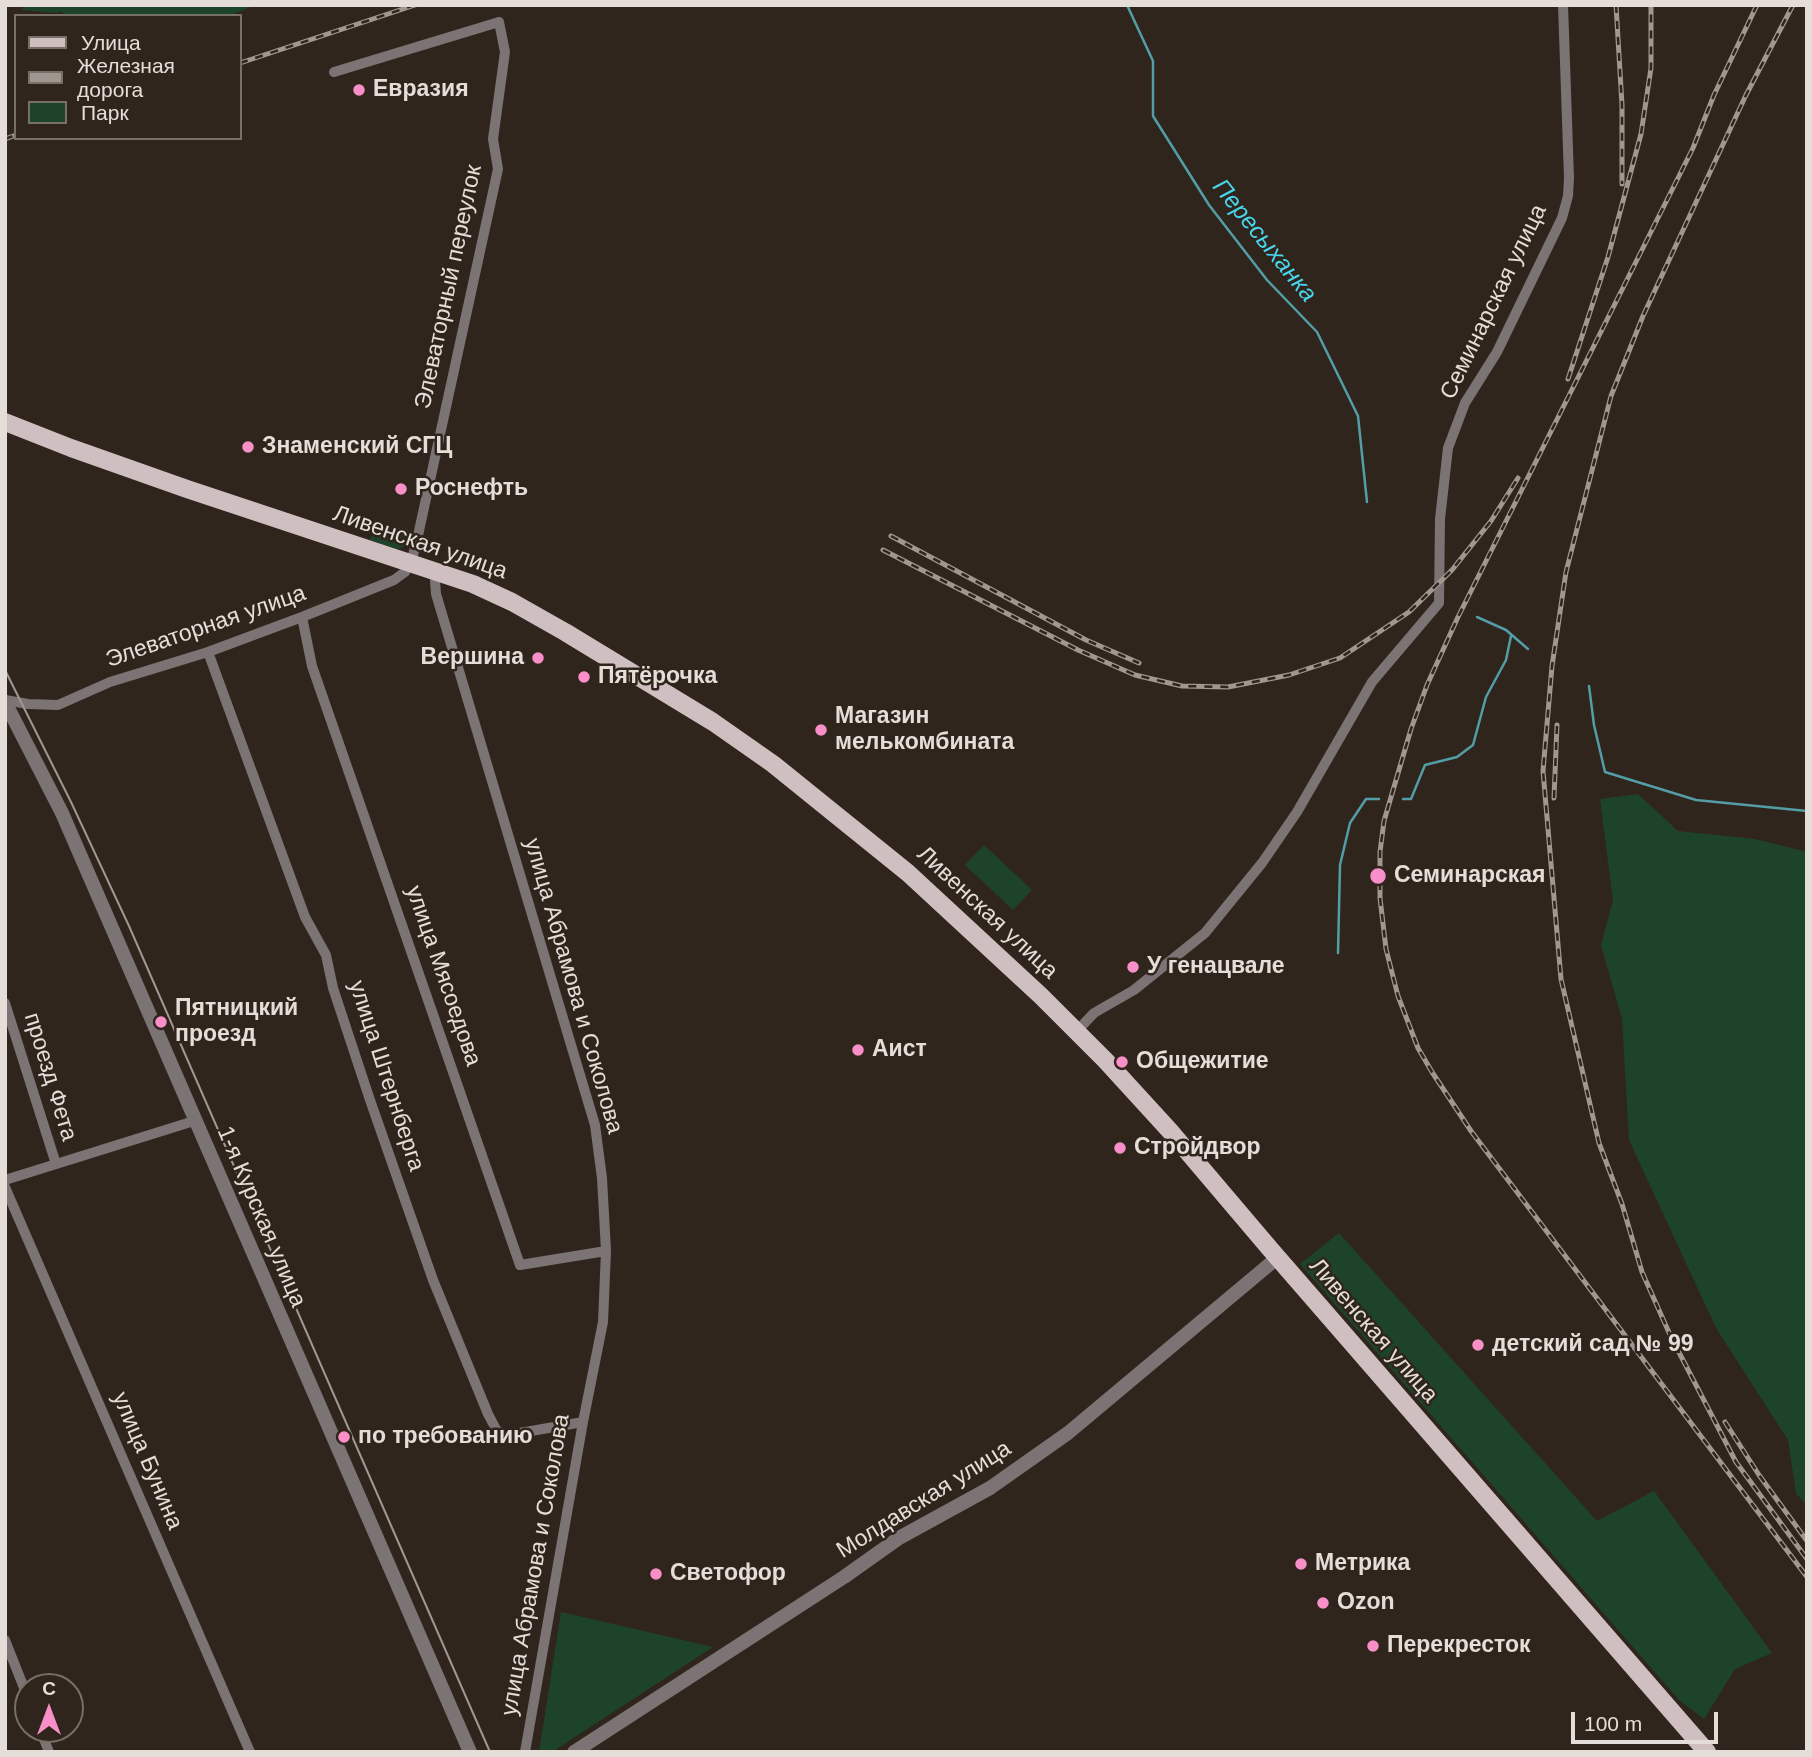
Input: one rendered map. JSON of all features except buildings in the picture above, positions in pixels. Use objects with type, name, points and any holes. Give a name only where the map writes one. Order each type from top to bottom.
[{"type":"main road","name":"Ливенская улица","points":[[5,422],[71,448],[355,547],[473,584],[523,608],[713,722],[774,764],[908,873],[1041,996],[1170,1130],[1277,1258],[1707,1752]]},
{"type":"street","name":"Семинарская улица","points":[[1076,1032],[1094,1013],[1134,990],[1205,933],[1262,863],[1297,812],[1372,682],[1439,603],[1440,519],[1448,448],[1465,403],[1498,349],[1562,218],[1569,178],[1563,5]]},
{"type":"street","name":"Элеваторный переулок","points":[[334,72],[499,22],[505,52],[493,139],[498,169],[411,563]]},
{"type":"street","name":"Элеваторная улица","points":[[5,701],[58,705],[110,682],[208,652],[303,617],[394,580],[405,572],[411,563]]},
{"type":"street","name":"улица Абрамова и Соколова","points":[[437,571],[436,594],[595,1125],[602,1178],[606,1251],[603,1322],[525,1752]]},
{"type":"street","name":"улица Мясоедова","points":[[303,617],[312,666],[520,1265],[606,1251]]},
{"type":"street","name":"улица Штернберга","points":[[208,652],[305,917],[326,955],[333,988],[433,1280],[488,1414],[497,1431],[508,1435],[583,1422]]},
{"type":"street","name":"1-я Курская улица","points":[[5,701],[62,813],[470,1752]]},
{"type":"street","name":"проезд Фета","points":[[5,1003],[55,1164]]},
{"type":"street","points":[[5,1180],[194,1121]]},
{"type":"street","name":"улица Бунина","points":[[5,1187],[250,1752]]},
{"type":"street","name":"Молдавская улица","points":[[574,1752],[844,1577],[899,1538],[990,1488],[1068,1433],[1277,1258]]},
{"type":"street","points":[[5,1640],[18,1673]]},
{"type":"green space","points":[[24,5],[256,5],[233,14],[64,14],[60,11],[56,13],[22,10]]},
{"type":"green space","points":[[383,526],[408,529],[410,540],[404,547],[397,549],[370,540],[374,529]]},
{"type":"green space","points":[[1638,794],[1678,831],[1755,839],[1807,852],[1807,1506],[1796,1493],[1788,1440],[1716,1328],[1629,1140],[1622,1019],[1601,945],[1613,900],[1600,799]]},
{"type":"green space","points":[[984,845],[1032,890],[1013,910],[965,865]]},
{"type":"green space","points":[[1339,1233],[1597,1521],[1654,1491],[1772,1653],[1735,1669],[1704,1719],[1679,1700],[1300,1264]]},
{"type":"green space","points":[[561,1612],[713,1647],[552,1752],[539,1752]]},
{"type":"waterway","name":"Пересыханка","points":[[1127,5],[1153,61],[1153,116],[1209,205],[1267,280],[1317,332],[1358,416],[1367,502]]},
{"type":"waterway","points":[[1477,617],[1506,630],[1528,649]]},
{"type":"waterway","points":[[1403,799],[1411,799],[1425,765],[1457,757],[1473,745],[1486,697],[1506,660],[1511,636]]},
{"type":"waterway","name":"Пересыханка","points":[[1589,686],[1594,725],[1605,772],[1696,800],[1807,811]]},
{"type":"waterway","points":[[1338,953],[1340,865],[1350,823],[1366,799],[1379,799]]},
{"type":"tram line","points":[[5,670],[129,926],[490,1752]]},
{"type":"railway","points":[[242,62],[415,5]]},
{"type":"railway","points":[[1616,5],[1622,105],[1622,184]]},
{"type":"railway","points":[[1568,379],[1608,257],[1641,134],[1651,68],[1651,5]]},
{"type":"railway","points":[[1757,5],[1714,95],[1693,148],[1458,617],[1427,685],[1384,821],[1380,852],[1380,898],[1386,949],[1398,996],[1418,1048],[1432,1072],[1471,1131],[1807,1577]]},
{"type":"railway","points":[[1793,5],[1746,95],[1643,316],[1611,396],[1566,572],[1552,666],[1543,771],[1561,979],[1599,1143],[1622,1204],[1642,1272],[1671,1337],[1736,1462],[1807,1559]]},
{"type":"railway","points":[[5,139],[14,136]]},
{"type":"railway","points":[[883,550],[1078,650],[1135,675],[1182,686],[1228,687],[1289,675],[1340,658],[1409,612],[1452,570],[1491,521],[1518,478]]},
{"type":"railway","points":[[891,536],[1086,640],[1139,663]]},
{"type":"railway","points":[[1554,798],[1557,725]]},
{"type":"railway","points":[[1725,1422],[1807,1541]]},
{"type":"place","name":"Евразия","points":[[359,90]]},
{"type":"place","name":"Знаменский СГЦ","points":[[248,447]]},
{"type":"place","name":"Роснефть","points":[[401,489]]},
{"type":"place","name":"Вершина","points":[[538,658]]},
{"type":"place","name":"Пятёрочка","points":[[584,677]]},
{"type":"place","name":"Магазин мелькомбината","points":[[821,730]]},
{"type":"place","name":"Семинарская","points":[[1378,876]]},
{"type":"place","name":"У генацвале","points":[[1133,967]]},
{"type":"place","name":"Пятницкий проезд","points":[[161,1022]]},
{"type":"place","name":"Аист","points":[[858,1050]]},
{"type":"place","name":"Общежитие","points":[[1122,1062]]},
{"type":"place","name":"Стройдвор","points":[[1120,1148]]},
{"type":"place","name":"детский сад № 99","points":[[1478,1345]]},
{"type":"place","name":"по требованию","points":[[344,1437]]},
{"type":"place","name":"Метрика","points":[[1301,1564]]},
{"type":"place","name":"Светофор","points":[[656,1574]]},
{"type":"place","name":"Ozon","points":[[1323,1603]]},
{"type":"place","name":"Перекресток","points":[[1373,1646]]}]
